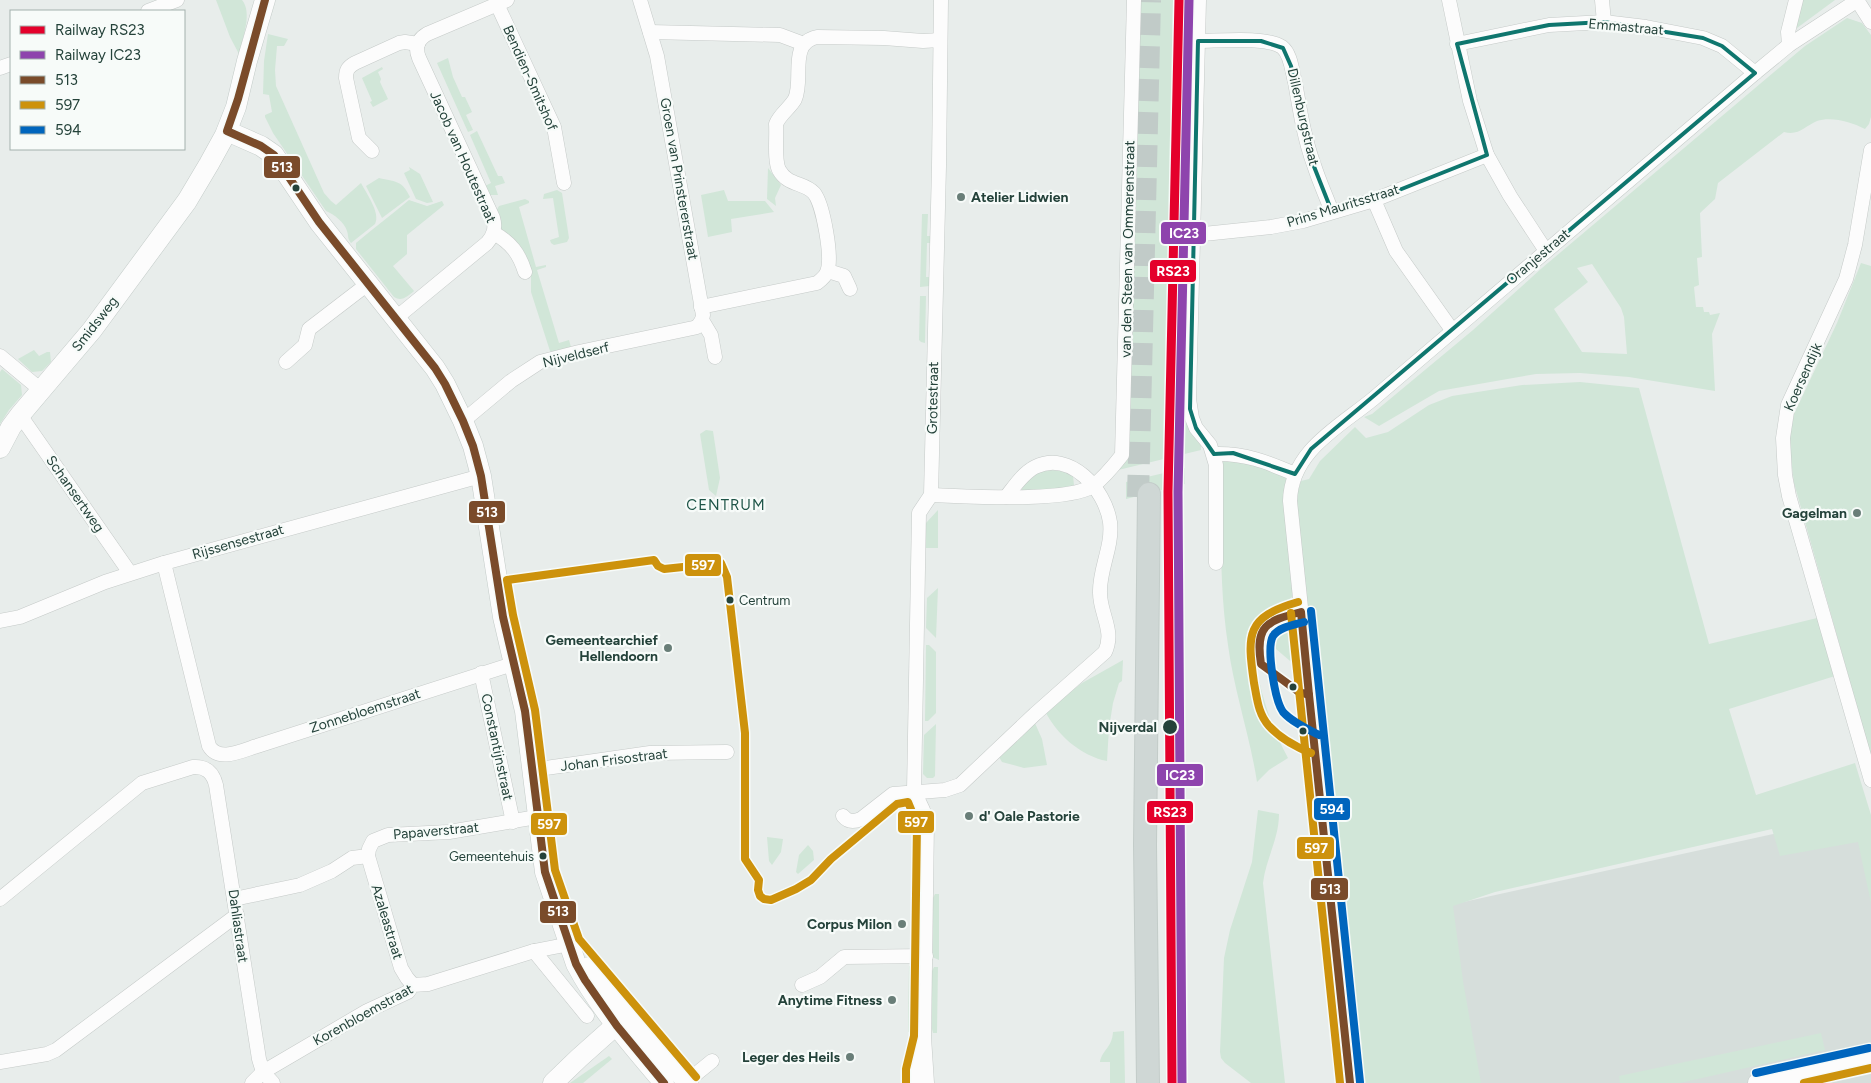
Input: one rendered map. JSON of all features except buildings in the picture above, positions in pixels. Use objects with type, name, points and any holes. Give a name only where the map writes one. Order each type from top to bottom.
[{"type":"main road","points":[[1138,1083],[1134,832],[1144,496],[1148,1083]]},
{"type":"street","points":[[151,10],[176,0]]},
{"type":"street","name":"Smidsweg","points":[[0,446],[20,415],[92,330],[187,201],[216,152],[232,133],[236,107],[265,0]]},
{"type":"street","name":"Groen van Prinstererstraat","points":[[640,0],[657,56],[702,313],[711,336],[715,357]]},
{"type":"street","name":"Grotestraat","points":[[932,495],[941,0]]},
{"type":"street","name":"van den Steen van Ommerenstraat","points":[[1093,485],[1122,455],[1134,0]]},
{"type":"street","points":[[1199,0],[1190,409],[1196,428],[1210,445],[1216,465],[1216,563]]},
{"type":"street","points":[[1449,0],[1470,101],[1487,155],[1510,196],[1546,251]]},
{"type":"street","points":[[1602,0],[1604,22]]},
{"type":"street","points":[[1788,45],[1788,32],[1796,0]]},
{"type":"street","points":[[1857,0],[1871,22]]},
{"type":"street","name":"Oranjestraat","points":[[1295,474],[1302,460],[1311,449],[1373,399],[1788,45],[1857,0]]},
{"type":"street","points":[[372,151],[359,138],[346,78],[346,71],[350,66],[399,43],[418,44],[420,38],[427,34],[502,2]]},
{"type":"street","name":"Bendien-Smitshof","points":[[502,2],[554,127],[564,183]]},
{"type":"street","name":"Emmastraat","points":[[1457,44],[1550,26],[1604,22],[1646,27],[1703,38],[1722,46],[1755,73]]},
{"type":"street","points":[[650,32],[780,35],[804,44]]},
{"type":"street","points":[[850,289],[844,276],[828,271],[827,244],[817,197],[806,187],[790,182],[780,172],[777,164],[776,124],[778,118],[796,97],[798,88],[797,67],[801,50],[808,40],[817,37],[940,40]]},
{"type":"street","name":"Dillenburgstraat","points":[[1198,42],[1261,41],[1283,48],[1288,55],[1291,66],[1313,164],[1332,212]]},
{"type":"street","name":"Jacob van Houtestraat","points":[[396,318],[487,243],[494,233],[493,218],[419,58],[417,52],[418,44]]},
{"type":"street","name":"Constantijnstraat","points":[[232,133],[262,146],[274,155],[319,222],[435,368],[463,421],[473,446],[481,476],[502,617],[525,711],[537,817],[547,881],[576,964],[583,976],[628,1027],[686,1083]]},
{"type":"street","name":"Koersendijk","points":[[1871,150],[1855,245],[1846,279],[1788,405],[1783,438],[1785,476],[1789,496],[1871,780]]},
{"type":"street","name":"Prins Mauritsstraat","points":[[1194,235],[1270,227],[1303,221],[1374,200],[1487,155]]},
{"type":"street","points":[[1374,200],[1396,251],[1452,330]]},
{"type":"street","points":[[494,233],[512,245],[525,272]]},
{"type":"street","name":"Nijveldserf","points":[[463,421],[511,381],[540,362],[693,328],[697,326],[702,313],[817,283],[828,271]]},
{"type":"street","points":[[286,362],[305,345],[310,329],[369,283]]},
{"type":"street","points":[[2,362],[41,390]]},
{"type":"street","name":"Schansertweg","points":[[20,415],[130,573]]},
{"type":"street","points":[[1214,454],[1233,453],[1268,462],[1295,474],[1290,501],[1350,1083]]},
{"type":"street","points":[[843,816],[852,821],[861,819],[893,794],[945,790],[960,785],[1035,714],[1105,652],[1108,646],[1109,631],[1101,605],[1100,584],[1110,542],[1110,522],[1103,502],[1093,485],[1070,466],[1052,464],[1032,468],[1006,497]]},
{"type":"street","name":"Rijssensestraat","points":[[0,620],[20,617],[130,573],[481,476]]},
{"type":"street","points":[[927,1083],[924,1037],[926,822],[923,810],[914,792],[919,513],[932,495],[1006,497],[1063,494],[1093,485]]},
{"type":"street","name":"Zonnebloemstraat","points":[[164,563],[209,746],[212,752],[216,754],[226,755],[257,746],[513,664]]},
{"type":"street","name":"Constantijnstraat","points":[[481,673],[513,822]]},
{"type":"street","name":"Johan Frisostraat","points":[[532,770],[650,753],[727,752]]},
{"type":"street","name":"Dahliastraat","points":[[0,899],[142,783],[193,767],[205,769],[213,776],[216,785],[259,1059],[264,1072],[273,1083]]},
{"type":"street","name":"Papaverstraat","points":[[368,856],[373,841],[388,835],[448,832],[537,817]]},
{"type":"street","points":[[234,899],[300,885],[332,871],[352,858],[368,856]]},
{"type":"street","name":"Azaleastraat","points":[[368,856],[401,968],[407,978],[414,984]]},
{"type":"street","points":[[0,1062],[47,1054],[56,1050],[237,915]]},
{"type":"street","name":"Korenbloemstraat","points":[[252,1083],[264,1072],[367,1010],[408,992],[414,984],[428,984],[534,951],[570,944]]},
{"type":"street","points":[[534,951],[587,1016]]},
{"type":"street","points":[[802,985],[820,977],[844,957],[926,956]]},
{"type":"street","points":[[556,1080],[579,1058],[628,1027]]},
{"type":"street","name":"Constantijnstraat","points":[[628,1027],[664,1083]]},
{"type":"street","points":[[916,1083],[916,1070],[924,1037]]},
{"type":"street","points":[[1758,1083],[1871,1058]]},
{"type":"street","points":[[686,1083],[712,1061]]},
{"type":"highlighted area","points":[[1604,22],[1703,38],[1722,46],[1755,73],[1311,449],[1295,474],[1233,453],[1214,454],[1196,428],[1190,409],[1198,41],[1261,41],[1283,48],[1291,66],[1313,164],[1332,212],[1374,200],[1487,155],[1457,44],[1549,25]]},
{"type":"shaded area","points":[[1864,814],[1871,838],[1871,1083],[1477,1083],[1450,905]]},
{"type":"green space","points":[[216,0],[242,0],[245,5],[247,19],[239,54],[230,37]]},
{"type":"green space","points":[[1138,0],[1196,0],[1195,54],[1190,59],[1189,80],[1194,85],[1194,90],[1189,95],[1189,116],[1193,120],[1193,126],[1188,130],[1187,151],[1192,155],[1185,401],[1204,444],[1201,446],[1201,450],[1114,471]]},
{"type":"green space","points":[[1800,0],[1835,0],[1797,28],[1793,24]]},
{"type":"green space","points":[[1847,18],[1862,23],[1871,35],[1871,117],[1865,129],[1848,122],[1829,119],[1817,121],[1798,132],[1784,132],[1718,183],[1715,199],[1700,213],[1702,257],[1697,258],[1699,285],[1694,287],[1696,307],[1703,307],[1704,312],[1709,312],[1710,315],[1720,313],[1712,334],[1715,391],[1629,377],[1580,373],[1536,374],[1439,391],[1379,426],[1364,417],[1372,414],[1473,330],[1542,268],[1805,46]],"holes":[[[1592,264],[1621,308],[1624,317],[1627,354],[1582,352],[1554,309],[1588,282],[1577,268]]]},
{"type":"green space","points":[[268,34],[288,39],[284,46],[277,46],[276,86],[324,193],[336,205],[361,183],[375,209],[375,224],[351,243],[342,222],[326,211],[273,133],[265,117],[265,115],[272,112],[269,95],[263,94],[264,61]]},
{"type":"green space","points":[[448,58],[453,77],[462,97],[465,97],[472,112],[466,115],[473,130],[468,132],[437,63]]},
{"type":"green space","points":[[382,67],[383,69],[378,72],[381,79],[380,82],[388,99],[373,107],[362,78]]},
{"type":"green space","points":[[477,131],[498,176],[502,176],[505,183],[495,186],[498,195],[490,195],[483,187],[491,183],[470,135]]},
{"type":"green space","points":[[409,167],[420,174],[433,202],[427,203],[416,199],[404,173],[410,170]]},
{"type":"green space","points":[[768,168],[781,185],[775,198],[776,206],[767,199]]},
{"type":"green space","points":[[379,178],[394,181],[401,185],[410,197],[382,218],[366,186]]},
{"type":"green space","points":[[557,190],[562,193],[569,238],[567,242],[554,245],[550,240],[559,237],[553,198],[543,199],[544,194]]},
{"type":"green space","points":[[724,190],[728,201],[765,201],[774,212],[731,219],[732,232],[708,237],[701,195]]},
{"type":"green space","points":[[525,199],[529,203],[519,207],[536,267],[546,265],[546,267],[537,270],[559,343],[569,340],[571,347],[553,353],[550,351],[531,292],[531,275],[525,254],[501,231],[496,211],[499,206]]},
{"type":"green space","points":[[409,200],[427,206],[442,201],[444,205],[407,235],[407,254],[393,266],[414,291],[405,298],[400,299],[394,297],[356,249],[356,243]]},
{"type":"green space","points":[[922,214],[928,214],[927,236],[932,236],[932,243],[927,243],[926,277],[931,277],[930,286],[920,287]]},
{"type":"green space","points":[[1861,263],[1871,266],[1871,756],[1794,483],[1789,443],[1794,414],[1837,323]]},
{"type":"green space","points":[[920,296],[926,296],[925,343],[919,340]]},
{"type":"green space","points":[[34,350],[39,356],[50,352],[51,362],[42,371],[32,372],[18,359]]},
{"type":"green space","points":[[2,369],[21,385],[22,395],[0,424],[0,372]]},
{"type":"green space","points":[[1580,382],[1639,388],[1709,644],[1817,618],[1835,676],[1729,709],[1756,795],[1855,763],[1871,815],[1871,903],[1858,842],[1780,856],[1772,829],[1495,892],[1453,906],[1463,981],[1481,1083],[1355,1083],[1297,504],[1301,481],[1309,479],[1320,461],[1355,427],[1366,438],[1388,432],[1429,405],[1452,396],[1522,385]]},
{"type":"green space","points":[[706,430],[713,431],[720,478],[716,496],[709,490],[700,434]]},
{"type":"green space","points":[[1228,459],[1260,466],[1286,477],[1287,480],[1292,597],[1259,623],[1255,628],[1252,639],[1257,673],[1264,698],[1272,723],[1288,758],[1269,770],[1257,782],[1234,679],[1225,623],[1221,556],[1221,466],[1223,461]]},
{"type":"green space","points":[[1185,468],[1185,484],[1126,499],[1126,482]]},
{"type":"green space","points":[[1048,470],[1066,471],[1073,476],[1074,485],[1072,488],[1021,492],[1025,483],[1031,477]]},
{"type":"green space","points":[[938,510],[938,548],[924,548],[925,524]]},
{"type":"green space","points":[[938,588],[936,638],[926,628],[927,598]]},
{"type":"green space","points":[[1278,628],[1289,628],[1293,635],[1296,666],[1276,649],[1274,635]]},
{"type":"green space","points":[[926,645],[929,645],[936,652],[936,713],[928,721],[925,721]]},
{"type":"green space","points":[[1123,660],[1122,681],[1119,683],[1113,703],[1109,728],[1107,761],[1088,754],[1071,743],[1056,728],[1045,711],[1082,683]]},
{"type":"green space","points":[[1034,721],[1042,739],[1047,765],[1024,768],[1002,762],[999,757]]},
{"type":"green space","points":[[936,724],[935,776],[927,778],[923,774],[924,735]]},
{"type":"green space","points":[[1258,810],[1279,814],[1277,832],[1263,883],[1285,1083],[1251,1083],[1225,1063],[1221,1058],[1220,1052],[1224,958],[1230,930],[1252,862]]},
{"type":"green space","points":[[767,837],[783,839],[781,852],[772,865],[769,861]]},
{"type":"green space","points":[[808,845],[813,851],[814,860],[798,874],[796,872],[799,855]]},
{"type":"green space","points":[[935,894],[939,894],[939,960],[932,957],[933,898]]},
{"type":"green space","points":[[909,966],[914,967],[919,972],[920,986],[915,986],[914,1032],[908,1032]]},
{"type":"green space","points":[[934,967],[938,967],[937,1033],[933,1033],[932,1029],[932,971]]},
{"type":"green space","points":[[1124,1031],[1125,1083],[1110,1083],[1110,1062],[1100,1062],[1101,1058],[1111,1042],[1113,1032]]},
{"type":"green space","points":[[1821,1033],[1825,1050],[1680,1083],[1620,1083],[1619,1076]]},
{"type":"green space","points":[[609,1056],[612,1059],[583,1083],[570,1083]]},
{"type":"tunnel","points":[[1138,497],[1150,0]]},
{"type":"rail line","name":"RS23","points":[[1172,1083],[1168,492],[1179,0]]},
{"type":"rail line","name":"IC23","points":[[1182,1083],[1178,492],[1189,0]]},
{"type":"transit line","name":"513","points":[[265,0],[238,99],[227,131],[261,146],[274,155],[319,222],[435,368],[463,421],[473,446],[481,476],[503,617],[525,711],[545,872],[576,964],[585,980],[617,1026],[664,1083]]},
{"type":"transit line","name":"597","points":[[696,1077],[579,939],[555,870],[535,710],[513,615],[507,580],[654,560],[658,566],[664,569],[721,563],[727,577],[745,733],[745,859],[759,880],[758,890],[760,896],[771,900],[811,880],[831,859],[897,804],[908,802],[917,824],[914,1036],[906,1069],[906,1083]]},
{"type":"transit line","name":"597","points":[[1298,602],[1268,614],[1259,621],[1251,640],[1252,666],[1258,706],[1265,721],[1283,738],[1311,753]]},
{"type":"transit line","name":"594","points":[[1311,611],[1360,1082]]},
{"type":"transit line","name":"513","points":[[1301,612],[1309,695],[1299,692],[1261,664],[1260,641],[1266,627],[1271,622],[1301,612]]},
{"type":"transit line","name":"597","points":[[1291,613],[1340,1083]]},
{"type":"transit line","name":"594","points":[[1304,622],[1283,628],[1273,636],[1270,651],[1272,674],[1277,697],[1283,712],[1295,722],[1319,735]]},
{"type":"transit line","name":"513","points":[[1309,695],[1350,1083]]},
{"type":"transit line","name":"594","points":[[1756,1073],[1869,1048]]},
{"type":"transit line","name":"597","points":[[1804,1083],[1871,1068]]},
{"type":"place","name":"Atelier Lidwien","points":[[961,197]]},
{"type":"place","name":"Gagelman","points":[[1857,513]]},
{"type":"place","name":"Centrum","points":[[730,600]]},
{"type":"place","name":"Gemeentearchief Hellendoorn","points":[[668,648]]},
{"type":"place","name":"Nijverdal","points":[[1170,727]]},
{"type":"place","name":"d' Oale Pastorie","points":[[969,816]]},
{"type":"place","name":"Gemeentehuis","points":[[543,856]]},
{"type":"place","name":"Corpus Milon","points":[[902,924]]},
{"type":"place","name":"Anytime Fitness","points":[[892,1000]]},
{"type":"place","name":"Leger des Heils","points":[[850,1057]]},
{"type":"district","name":"CENTRUM","points":[[726,505]]}]
